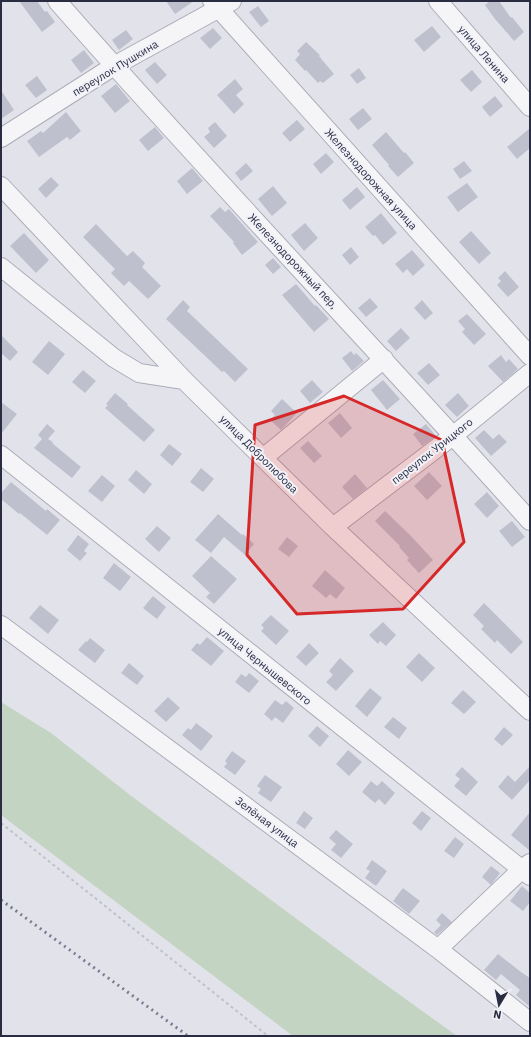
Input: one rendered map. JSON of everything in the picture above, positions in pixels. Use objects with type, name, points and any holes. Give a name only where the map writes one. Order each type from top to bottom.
[{"type":"street","name":"Железнодорожный пер,","points":[[57,1],[114,66],[454,435],[530,521]]},
{"type":"street","name":"улица Ленина","points":[[438,1],[530,108]]},
{"type":"street","name":"переулок Пушкина","points":[[1,138],[114,66],[221,4]]},
{"type":"street","name":"Железнодорожная улица","points":[[221,4],[530,356]]},
{"type":"street","name":"улица Добролюбова","points":[[1,186],[184,380],[333,527],[530,711]]},
{"type":"street","points":[[1,267],[114,358],[139,373],[184,380]]},
{"type":"street","points":[[263,458],[384,359]]},
{"type":"street","name":"переулок Урицкого","points":[[333,527],[454,435],[530,373]]},
{"type":"street","name":"улица Чернышевского","points":[[1,455],[527,870]]},
{"type":"street","name":"Зелёная улица","points":[[1,625],[438,949],[530,1022]]},
{"type":"street","points":[[438,949],[527,870]]},
{"type":"path","points":[[1,822],[268,1036]]},
{"type":"highlighted area","points":[[344,396],[442,440],[464,542],[403,609],[297,614],[247,555],[255,425]]},
{"type":"green space","points":[[1,702],[51,733],[130,795],[364,969],[457,1036],[293,1036],[1,815]]},
{"type":"building","points":[[19,1],[37,1],[55,22],[42,32]]},
{"type":"building","points":[[166,1],[194,1],[175,14]]},
{"type":"building","points":[[490,1],[499,1],[511,18],[512,17],[524,32],[514,41],[485,5]]},
{"type":"building","points":[[258,6],[269,21],[261,27],[249,12]]},
{"type":"building","points":[[432,26],[441,37],[424,52],[414,40]]},
{"type":"building","points":[[213,28],[222,38],[210,49],[200,38]]},
{"type":"building","points":[[126,30],[133,39],[119,50],[112,40]]},
{"type":"building","points":[[306,42],[320,55],[319,56],[334,74],[323,83],[320,81],[318,83],[295,60],[300,54],[297,51]]},
{"type":"building","points":[[84,50],[94,63],[81,73],[71,60]]},
{"type":"building","points":[[155,62],[167,75],[157,84],[145,70]]},
{"type":"building","points":[[359,68],[366,78],[357,84],[350,75]]},
{"type":"building","points":[[472,70],[482,82],[471,92],[460,80]]},
{"type":"building","points":[[37,76],[47,90],[36,98],[25,85]]},
{"type":"building","points":[[235,79],[243,89],[236,95],[244,104],[234,114],[217,95]]},
{"type":"building","points":[[116,84],[130,101],[115,113],[101,96]]},
{"type":"building","points":[[1,90],[14,110],[1,119]]},
{"type":"building","points":[[495,96],[503,106],[490,117],[482,107]]},
{"type":"building","points":[[363,108],[372,119],[358,130],[349,119]]},
{"type":"building","points":[[66,112],[81,131],[70,140],[67,137],[39,157],[27,141],[41,131],[43,133]]},
{"type":"building","points":[[297,120],[305,129],[290,142],[282,133]]},
{"type":"building","points":[[215,122],[227,136],[214,148],[204,137],[210,132],[208,128]]},
{"type":"building","points":[[155,127],[164,138],[148,151],[139,140]]},
{"type":"building","points":[[530,128],[530,148],[517,159],[507,147]]},
{"type":"building","points":[[386,132],[414,163],[398,177],[372,145]]},
{"type":"building","points":[[326,153],[334,162],[321,174],[313,164]]},
{"type":"building","points":[[464,161],[472,171],[460,179],[453,169]]},
{"type":"building","points":[[246,163],[253,171],[241,181],[235,173]]},
{"type":"building","points":[[192,168],[203,181],[187,194],[177,181]]},
{"type":"building","points":[[51,177],[59,185],[46,198],[38,189]]},
{"type":"building","points":[[467,183],[478,197],[458,212],[447,197]]},
{"type":"building","points":[[273,186],[287,203],[272,216],[258,199]]},
{"type":"building","points":[[357,187],[365,197],[350,210],[342,200]]},
{"type":"building","points":[[220,207],[225,212],[229,209],[258,242],[242,255],[233,243],[234,242],[210,216]]},
{"type":"building","points":[[381,213],[397,233],[383,245],[375,235],[373,236],[365,227]]},
{"type":"building","points":[[305,223],[318,238],[304,251],[291,235]]},
{"type":"building","points":[[96,224],[127,256],[133,251],[145,263],[142,267],[161,286],[148,299],[129,281],[124,286],[111,273],[115,269],[83,237]]},
{"type":"building","points":[[471,231],[491,253],[479,264],[459,242]]},
{"type":"building","points":[[24,233],[49,260],[36,273],[10,246]]},
{"type":"building","points":[[351,247],[359,257],[350,265],[342,255]]},
{"type":"building","points":[[412,250],[425,265],[413,276],[407,269],[403,273],[395,264]]},
{"type":"building","points":[[273,258],[281,267],[273,274],[265,265]]},
{"type":"building","points":[[505,271],[519,287],[508,297],[497,285],[501,281],[498,278]]},
{"type":"building","points":[[296,284],[315,306],[316,305],[329,319],[314,332],[282,295]]},
{"type":"building","points":[[370,298],[378,307],[366,317],[358,308]]},
{"type":"building","points":[[183,300],[190,307],[187,311],[248,369],[235,382],[224,371],[222,372],[166,319]]},
{"type":"building","points":[[422,300],[433,313],[425,320],[414,308]]},
{"type":"building","points":[[467,314],[486,334],[474,345],[462,332],[465,329],[458,321]]},
{"type":"building","points":[[401,328],[410,338],[396,351],[387,341]]},
{"type":"building","points":[[1,335],[18,352],[10,361],[1,353]]},
{"type":"building","points":[[49,341],[65,354],[48,375],[32,362]]},
{"type":"building","points":[[351,351],[354,355],[356,353],[364,361],[352,371],[342,358]]},
{"type":"building","points":[[501,355],[506,362],[509,359],[518,369],[503,382],[488,366]]},
{"type":"building","points":[[429,363],[440,375],[428,385],[417,373]]},
{"type":"building","points":[[83,370],[96,381],[85,393],[72,382]]},
{"type":"building","points":[[312,380],[323,392],[310,403],[300,391]]},
{"type":"building","points":[[383,380],[400,399],[387,410],[371,390]]},
{"type":"building","points":[[115,393],[155,430],[144,442],[105,408],[108,405],[106,404]]},
{"type":"building","points":[[458,393],[469,406],[457,417],[445,405]]},
{"type":"building","points":[[282,399],[297,413],[281,430],[270,420],[275,415],[271,411]]},
{"type":"building","points":[[1,402],[17,414],[1,434]]},
{"type":"building","points":[[340,413],[352,428],[341,438],[328,423]]},
{"type":"building","points":[[47,424],[55,431],[48,439],[81,467],[72,478],[34,448],[42,439],[38,435]]},
{"type":"building","points":[[426,424],[436,436],[422,446],[413,434]]},
{"type":"building","points":[[484,430],[493,439],[499,434],[507,442],[491,456],[475,438]]},
{"type":"building","points":[[308,441],[322,456],[314,463],[300,448]]},
{"type":"building","points":[[169,444],[182,454],[172,466],[160,455]]},
{"type":"building","points":[[201,468],[214,479],[203,492],[190,482]]},
{"type":"building","points":[[136,470],[152,484],[144,494],[128,480]]},
{"type":"building","points":[[429,472],[442,486],[427,500],[414,486]]},
{"type":"building","points":[[355,474],[367,488],[353,499],[342,487]]},
{"type":"building","points":[[102,475],[115,486],[102,502],[88,491]]},
{"type":"building","points":[[11,482],[46,511],[47,509],[60,520],[47,535],[1,499],[1,493]]},
{"type":"building","points":[[487,492],[499,506],[487,518],[474,504]]},
{"type":"building","points":[[385,511],[433,560],[419,573],[407,560],[409,558],[399,547],[400,546],[375,521]]},
{"type":"building","points":[[218,514],[254,544],[245,555],[224,537],[211,553],[195,540]]},
{"type":"building","points":[[512,521],[525,537],[512,547],[499,531]]},
{"type":"building","points":[[157,526],[171,538],[159,552],[145,539]]},
{"type":"building","points":[[78,535],[89,544],[84,551],[87,553],[80,561],[67,550]]},
{"type":"building","points":[[287,537],[298,546],[289,557],[278,549]]},
{"type":"building","points":[[211,556],[237,579],[214,604],[206,597],[210,593],[192,576]]},
{"type":"building","points":[[114,563],[131,577],[120,591],[103,578]]},
{"type":"building","points":[[325,570],[345,588],[336,599],[330,594],[326,598],[312,586]]},
{"type":"building","points":[[153,596],[166,607],[157,619],[143,608]]},
{"type":"building","points":[[484,603],[523,642],[511,654],[497,640],[495,643],[481,629],[484,626],[473,615]]},
{"type":"building","points":[[40,605],[59,620],[48,634],[29,618]]},
{"type":"building","points":[[271,615],[289,631],[276,645],[261,631],[264,628],[261,625]]},
{"type":"building","points":[[383,622],[396,635],[386,646],[380,641],[378,644],[369,635]]},
{"type":"building","points":[[207,637],[224,651],[211,666],[191,650],[197,643],[200,645]]},
{"type":"building","points":[[90,638],[105,650],[95,663],[78,650]]},
{"type":"building","points":[[309,643],[319,653],[306,666],[296,657]]},
{"type":"building","points":[[419,653],[435,668],[422,682],[406,667]]},
{"type":"building","points":[[340,658],[354,671],[336,691],[326,682],[333,675],[329,671]]},
{"type":"building","points":[[129,663],[144,676],[137,685],[121,673]]},
{"type":"building","points":[[249,673],[259,681],[249,693],[235,682],[241,674],[246,677]]},
{"type":"building","points":[[370,688],[382,698],[367,717],[355,706]]},
{"type":"building","points":[[463,690],[476,702],[464,714],[451,703]]},
{"type":"building","points":[[168,697],[180,708],[166,722],[154,711]]},
{"type":"building","points":[[275,700],[282,705],[286,701],[294,708],[283,723],[275,717],[272,721],[264,714]]},
{"type":"building","points":[[393,717],[407,728],[399,739],[384,727]]},
{"type":"building","points":[[196,723],[213,736],[201,751],[182,735],[188,728],[191,730]]},
{"type":"building","points":[[317,726],[329,736],[320,747],[308,736]]},
{"type":"building","points":[[504,727],[513,735],[502,746],[494,739]]},
{"type":"building","points":[[348,750],[362,762],[349,776],[336,764]]},
{"type":"building","points":[[232,751],[246,761],[235,775],[224,767],[227,763],[225,761]]},
{"type":"building","points":[[530,766],[530,780],[512,800],[498,787],[508,775],[515,782]]},
{"type":"building","points":[[462,767],[478,782],[466,796],[454,786],[460,779],[455,775]]},
{"type":"building","points":[[265,775],[282,787],[271,802],[258,793],[261,789],[257,786]]},
{"type":"building","points":[[371,781],[377,786],[382,781],[395,793],[385,805],[379,799],[375,803],[362,792]]},
{"type":"building","points":[[304,811],[313,818],[305,829],[296,823]]},
{"type":"building","points":[[422,811],[431,818],[421,831],[412,823]]},
{"type":"building","points":[[530,812],[530,851],[511,835]]},
{"type":"building","points":[[336,830],[353,844],[341,858],[331,850],[336,844],[329,838]]},
{"type":"building","points":[[455,837],[464,844],[454,858],[444,851]]},
{"type":"building","points":[[372,860],[387,871],[376,886],[365,878],[370,871],[366,869]]},
{"type":"building","points":[[491,866],[500,873],[491,885],[482,877]]},
{"type":"building","points":[[522,886],[530,893],[530,902],[523,911],[510,901]]},
{"type":"building","points":[[403,888],[420,901],[409,914],[393,901]]},
{"type":"building","points":[[442,913],[452,922],[437,935],[434,932],[441,925],[436,920]]},
{"type":"building","points":[[498,954],[530,978],[530,1007],[516,995],[520,990],[501,974],[496,980],[484,970]]},
{"type":"railway","points":[[1,900],[188,1036]]}]
